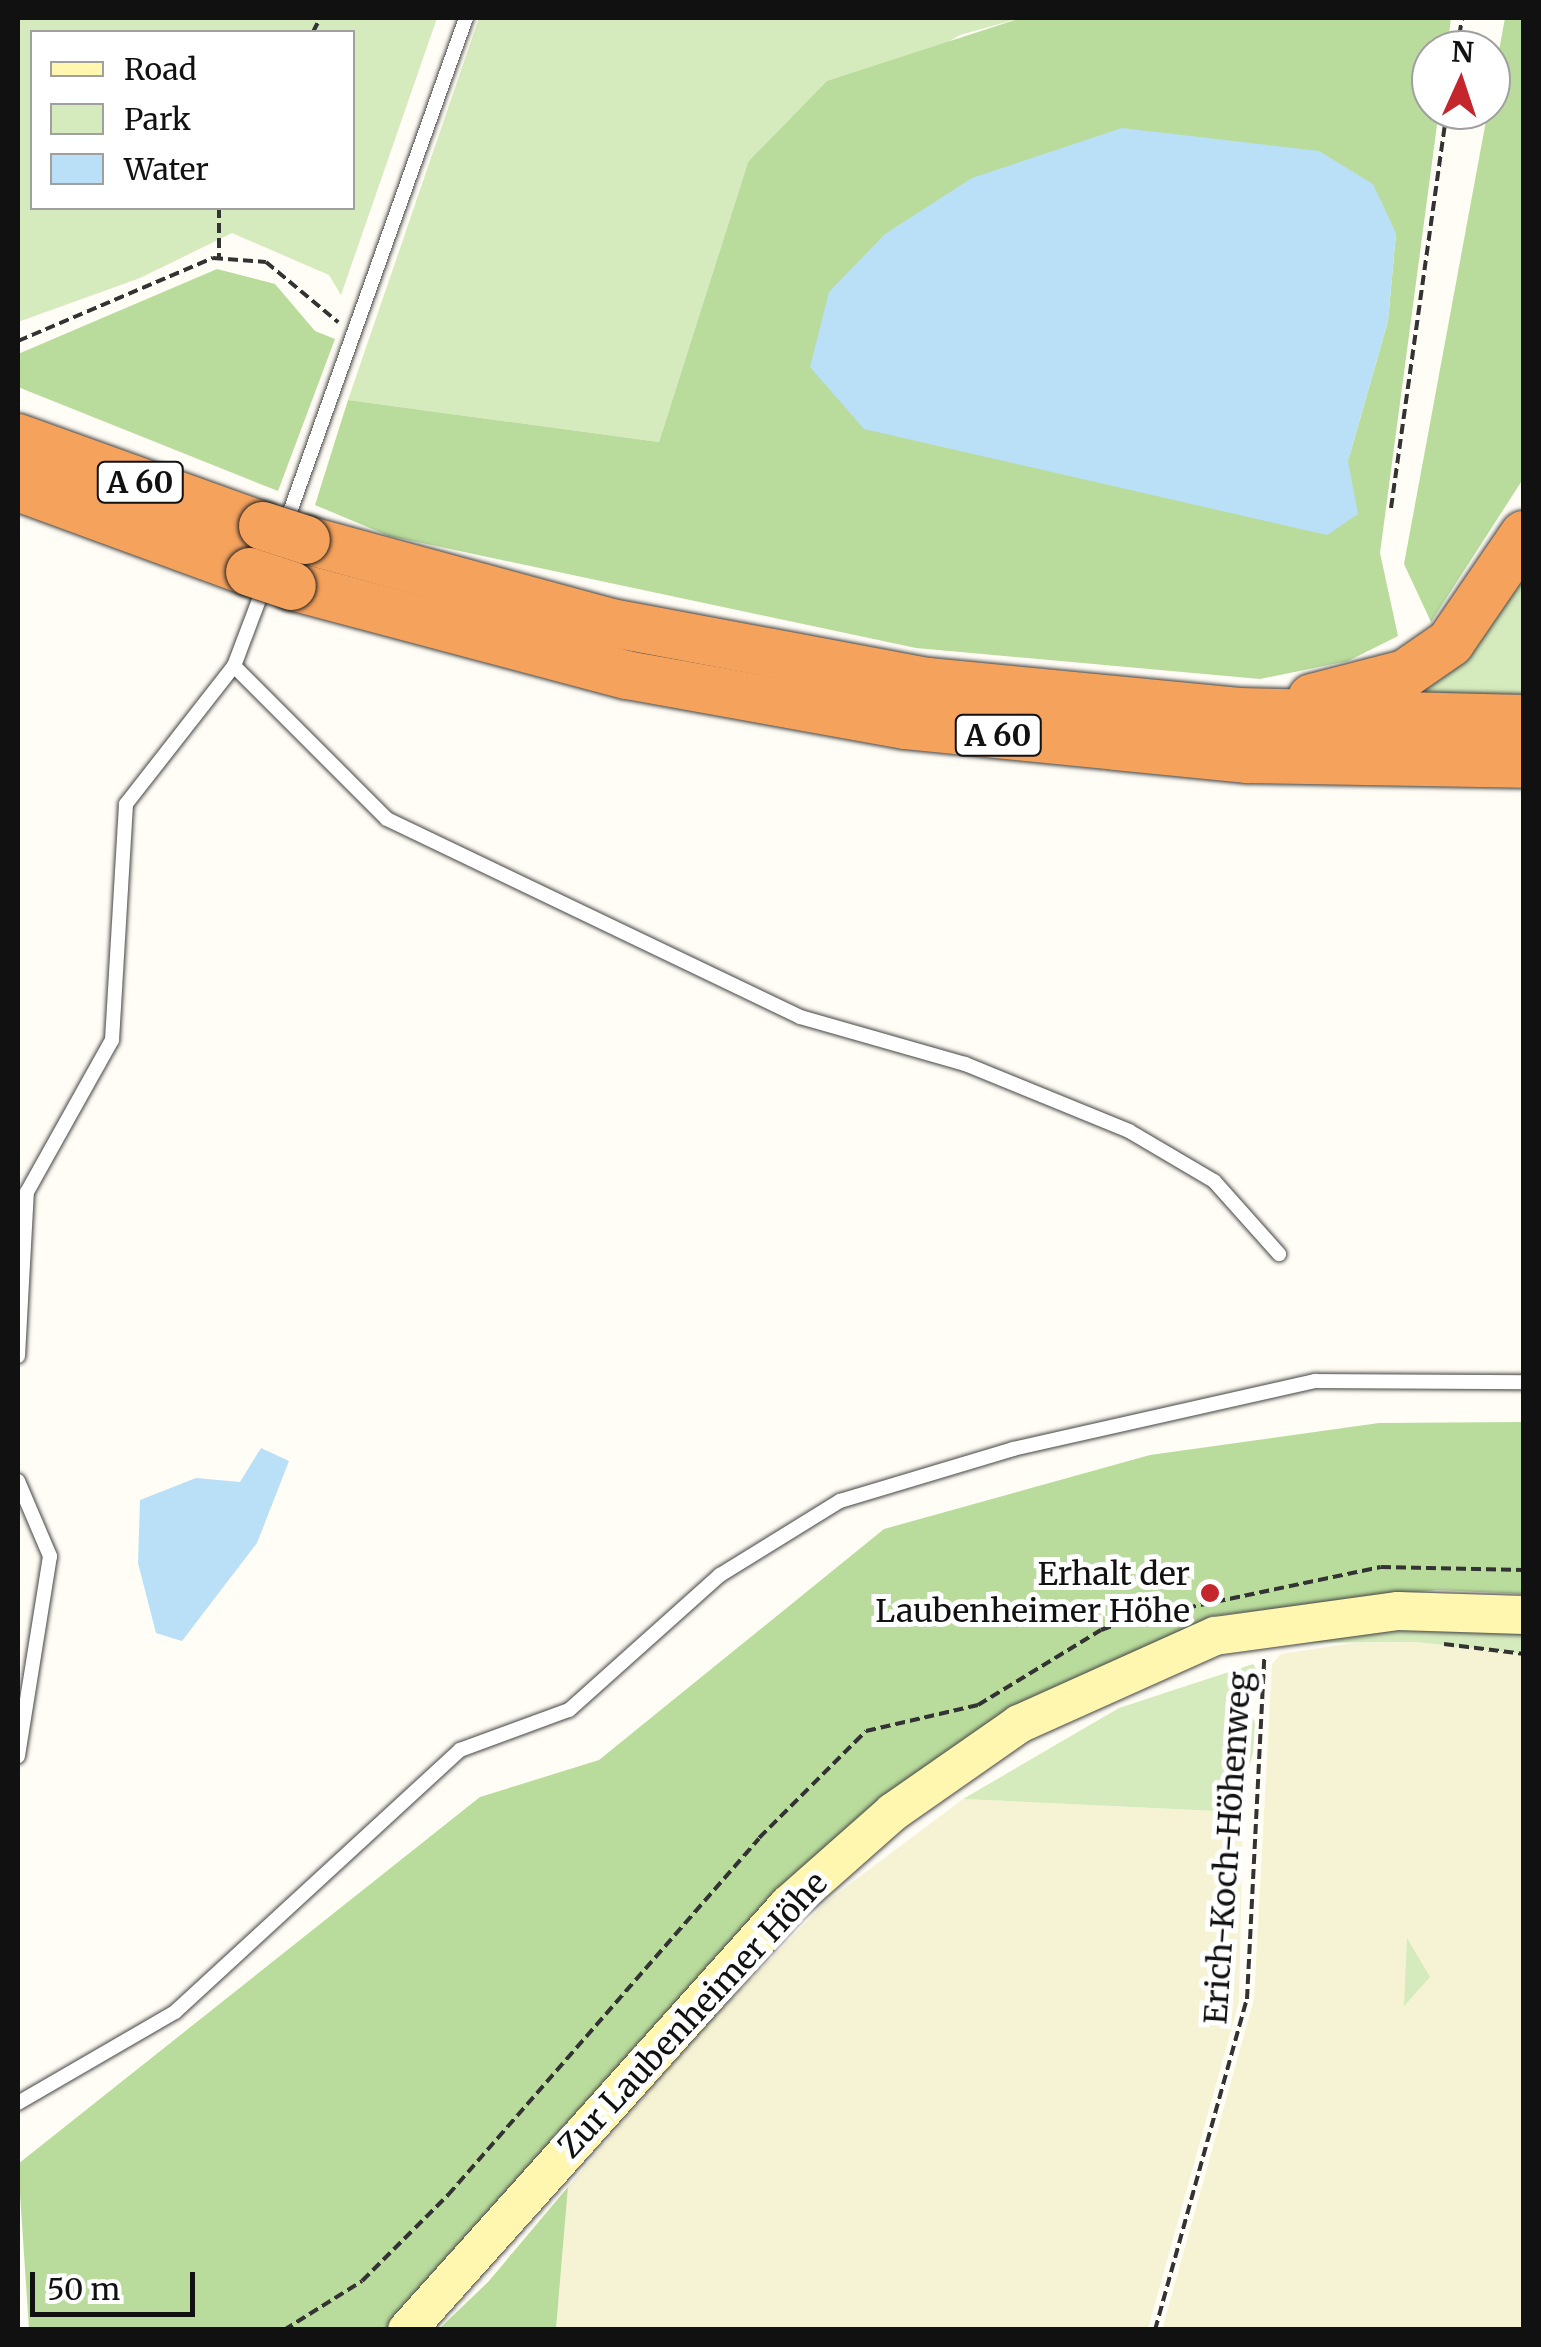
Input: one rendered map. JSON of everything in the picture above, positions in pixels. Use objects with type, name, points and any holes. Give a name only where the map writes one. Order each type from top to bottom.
[{"type":"highway","name":"A 60","points":[[18,438],[284,533],[427,578],[795,661],[1095,702],[1238,712],[1524,719]]},
{"type":"highway","name":"A 60","points":[[18,487],[271,579],[627,675],[906,725],[1248,759],[1524,764]]},
{"type":"highway","name":"A 60","points":[[1238,712],[1352,691],[1420,666],[1464,628],[1524,536]]},
{"type":"street","name":"Zur Laubenheimer Höhe","points":[[407,2330],[788,1906],[894,1812],[1018,1724],[1215,1636],[1364,1613],[1524,1616]]},
{"type":"lane","points":[[18,1356],[27,1192],[112,1040],[126,804],[234,666],[466,18]]},
{"type":"lane","points":[[234,666],[387,819],[800,1016],[965,1064],[1129,1131],[1214,1181],[1279,1254]]},
{"type":"lane","points":[[18,2103],[175,2012],[460,1750],[570,1710],[720,1575],[840,1501],[1013,1450],[1315,1381],[1524,1382]]},
{"type":"lane","points":[[18,1481],[50,1556],[18,1756]]},
{"type":"path","points":[[1391,508],[1444,130]]},
{"type":"path","points":[[219,210],[219,259]]},
{"type":"path","points":[[18,341],[219,259],[266,262],[352,335]]},
{"type":"path","points":[[284,2330],[362,2281],[448,2194],[759,1838],[866,1731],[978,1705],[1101,1630],[1164,1607],[1186,1608],[1381,1566],[1524,1570]]},
{"type":"path","points":[[1186,1608],[1202,1620]]},
{"type":"path","points":[[1433,1644],[1524,1654]]},
{"type":"path","name":"Erich-Koch-Höhenweg","points":[[1155,2330],[1246,1999],[1264,1657],[1280,1654]]},
{"type":"shaded area","points":[[1416,1642],[1523,1654],[1523,2329],[1162,2330],[1254,1999],[1272,1664],[1281,1654],[1353,1643]]},
{"type":"shaded area","points":[[963,1799],[1237,1812],[1243,1820],[1239,2002],[1148,2329],[556,2330],[568,2187],[693,2039],[826,1902]]},
{"type":"green space","points":[[18,18],[437,18],[341,295],[329,275],[232,233],[140,278],[18,322]]},
{"type":"green space","points":[[479,18],[1021,18],[960,35],[748,162],[659,442],[348,400]]},
{"type":"green space","points":[[1021,18],[1451,18],[1450,30],[1411,30],[1411,130],[1436,130],[1380,553],[1398,636],[1348,661],[1260,679],[916,648],[389,536],[315,505],[348,400],[659,442],[748,162],[827,81]],"holes":[[[1396,233],[1388,321],[1348,461]]]},
{"type":"green space","points":[[1505,18],[1524,18],[1523,479],[1431,622],[1404,564],[1484,130],[1511,130],[1511,30],[1503,30]]},
{"type":"green space","points":[[217,269],[275,284],[315,331],[335,339],[278,491],[18,387],[18,354]]},
{"type":"green space","points":[[1523,555],[1523,694],[1381,695]]},
{"type":"green space","points":[[1523,1422],[1523,1594],[1437,1590],[1212,1616],[902,1788],[390,2329],[29,2329],[18,2164],[480,1797],[599,1760],[884,1529],[1150,1455],[1379,1423]]},
{"type":"green space","points":[[1385,1624],[1523,1628],[1523,1654],[1416,1642],[1282,1643]]},
{"type":"green space","points":[[1253,1664],[1258,1672],[1243,1694],[1255,1723],[1253,1753],[1237,1812],[963,1799],[1119,1708]]},
{"type":"green space","points":[[1407,1938],[1430,1977],[1404,2006]]},
{"type":"green space","points":[[568,2187],[556,2329],[439,2329],[488,2282]]},
{"type":"water","points":[[1122,128],[1319,151],[1373,184],[1396,233],[1388,321],[1348,461],[1358,514],[1327,535],[864,429],[810,367],[829,292],[885,234],[972,178]]},
{"type":"water","points":[[261,1448],[289,1461],[257,1543],[182,1641],[156,1633],[138,1563],[140,1500],[196,1478],[240,1482]]},
{"type":"place","name":"Erhalt der Laubenheimer Höhe","points":[[1210,1593]]}]
